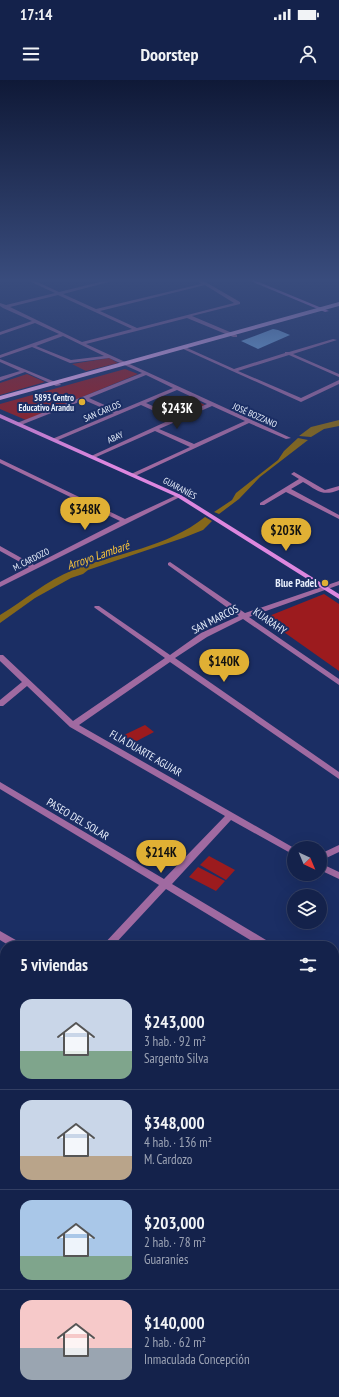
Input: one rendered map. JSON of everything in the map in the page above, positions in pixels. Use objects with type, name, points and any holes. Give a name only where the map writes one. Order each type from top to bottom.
[{"type":"main road","points":[[0,399],[209,341]]},
{"type":"street","points":[[0,357],[43,341]]},
{"type":"street","name":"JOSÉ BOZZANO","points":[[80,341],[127,364],[144,374],[288,438]]},
{"type":"street","points":[[83,343],[89,341]]},
{"type":"street","points":[[236,370],[287,353],[330,341]]},
{"type":"street","points":[[31,346],[70,362],[111,356]]},
{"type":"street","points":[[185,348],[302,400],[339,382]]},
{"type":"street","points":[[287,353],[339,376]]},
{"type":"street","points":[[0,360],[56,384]]},
{"type":"street","points":[[0,379],[24,371]]},
{"type":"street","points":[[19,424],[144,374]]},
{"type":"street","name":"SAN CARLOS","points":[[54,440],[177,388]]},
{"type":"street","points":[[85,398],[119,413]]},
{"type":"street","points":[[141,403],[176,419]]},
{"type":"street","name":"ABAY","points":[[92,457],[212,404]]},
{"type":"street","name":"GUARANÍES","points":[[0,416],[179,496],[339,598]]},
{"type":"street","points":[[133,475],[249,421]]},
{"type":"street","points":[[155,429],[193,446]]},
{"type":"street","points":[[0,461],[125,521]]},
{"type":"street","points":[[294,474],[324,492],[329,492],[339,488]]},
{"type":"street","points":[[262,504],[303,479]]},
{"type":"street","points":[[286,489],[338,515]]},
{"type":"street","name":"M. CARDOZO","points":[[0,585],[125,521],[179,496]]},
{"type":"street","points":[[0,548],[34,567]]},
{"type":"street","name":"KUARAHY","points":[[170,564],[339,683]]},
{"type":"street","name":"SAN MARCOS","points":[[73,725],[204,635],[244,616],[339,583]]},
{"type":"street","points":[[97,607],[339,776]]},
{"type":"street","name":"FLIA DUARTE AGUIAR","points":[[0,657],[26,683],[73,725],[287,848]]},
{"type":"street","points":[[0,704],[26,683]]},
{"type":"street","name":"PASEO DEL SOLAR","points":[[0,785],[260,941]]},
{"type":"street","points":[[112,941],[230,816]]},
{"type":"street","points":[[327,854],[339,848]]},
{"type":"street","points":[[327,870],[339,876]]},
{"type":"street","points":[[0,935],[10,941]]},
{"type":"shaded area","points":[[109,358],[118,363],[86,371],[72,364]]},
{"type":"shaded area","points":[[125,369],[138,374],[26,420],[0,409],[0,404]]},
{"type":"shaded area","points":[[27,374],[45,382],[0,395],[0,383]]},
{"type":"shaded area","points":[[191,398],[205,405],[177,417],[163,410]]},
{"type":"shaded area","points":[[339,420],[339,426],[324,429],[311,437],[299,436],[311,427]]},
{"type":"shaded area","points":[[298,438],[308,440],[260,477],[239,499],[219,514],[214,512],[232,500],[236,493],[278,460],[284,451]]},
{"type":"shaded area","points":[[205,517],[212,521],[203,530],[88,570],[83,574],[71,578],[35,598],[0,623],[0,615],[63,574],[175,536]]},
{"type":"shaded area","points":[[324,594],[339,604],[339,671],[264,618]]},
{"type":"shaded area","points":[[145,725],[154,732],[133,743],[124,735]]},
{"type":"shaded area","points":[[209,856],[235,870],[226,880],[200,865]]},
{"type":"shaded area","points":[[198,867],[225,881],[216,891],[189,877]]},
{"type":"building","points":[[242,341],[275,341],[258,349]]},
{"type":"place","name":"5893 Centro Educativo Arandu","points":[[82,402]]},
{"type":"place","name":"Blue Padel","points":[[325,583]]},
{"type":"water label","name":"Arroyo Lambaré","points":[[98,555]]}]
